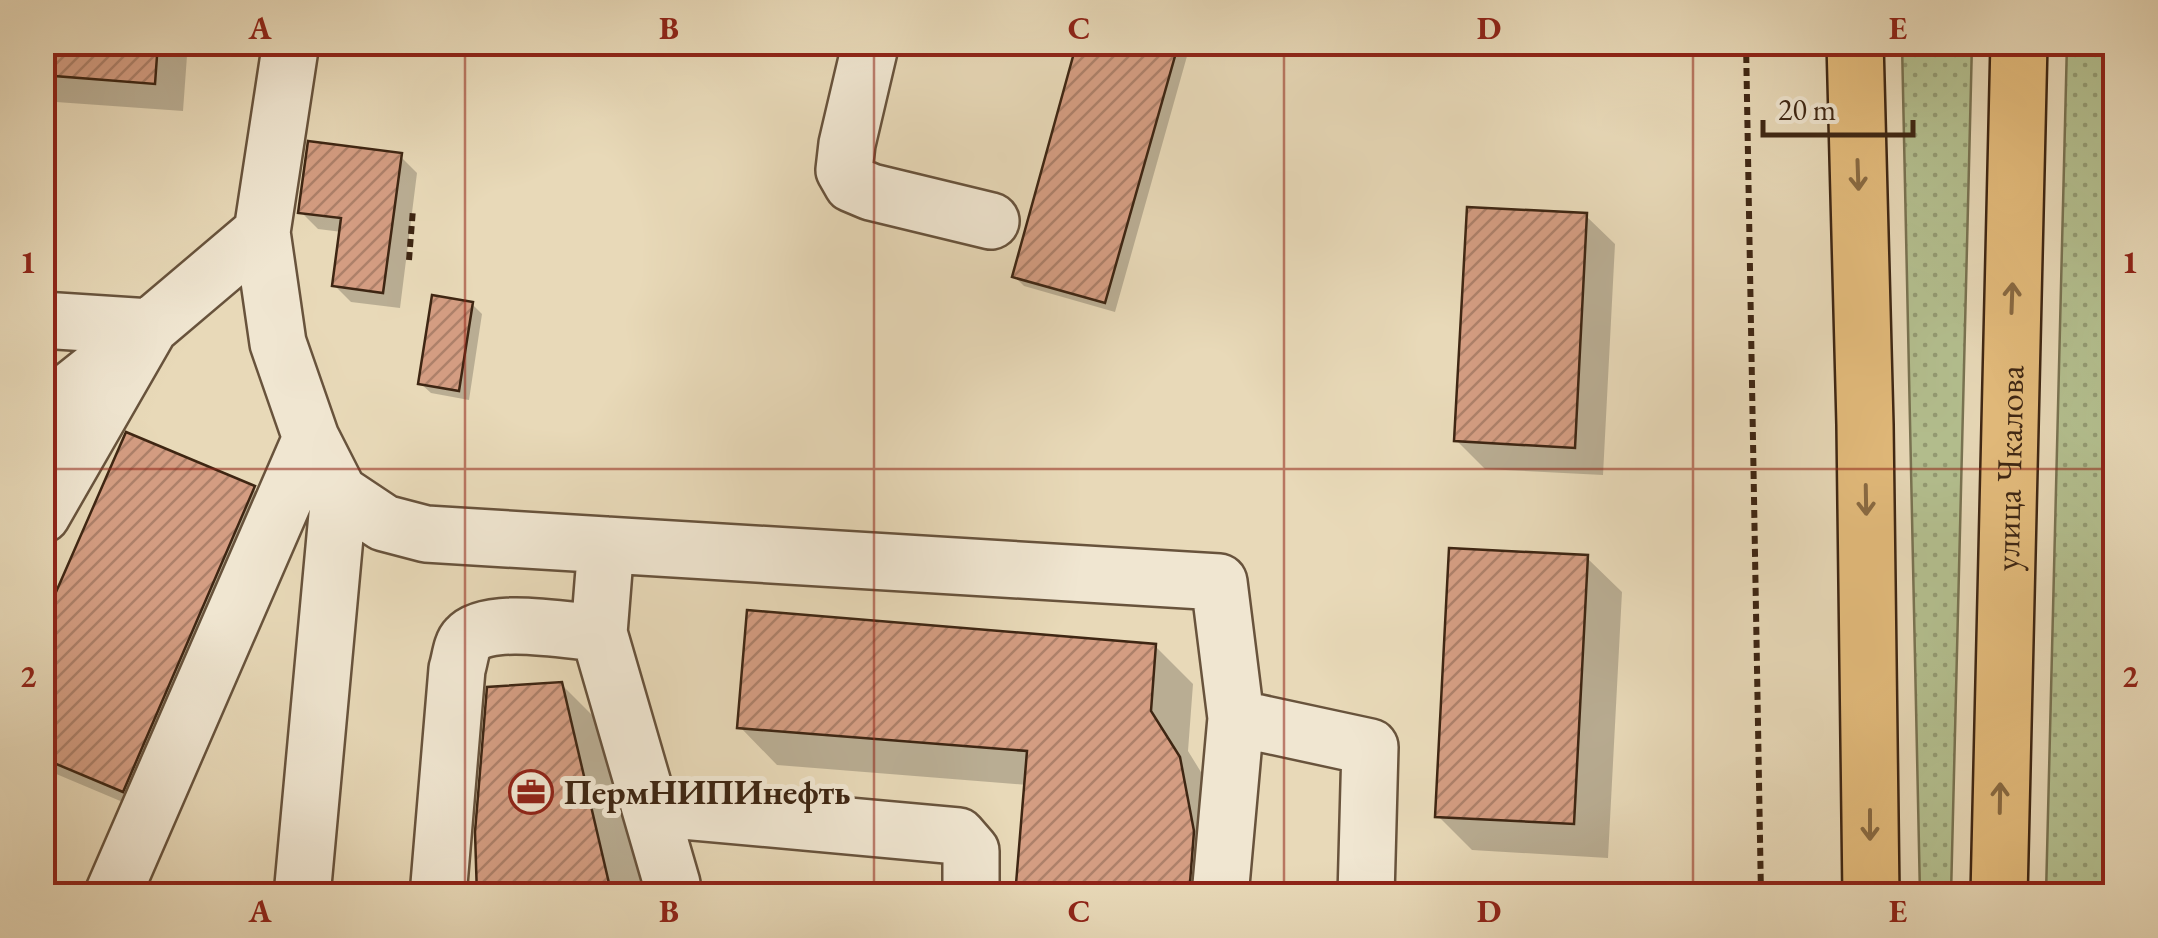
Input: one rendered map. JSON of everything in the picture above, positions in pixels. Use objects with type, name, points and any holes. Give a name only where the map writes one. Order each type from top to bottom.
[{"type":"main road","points":[[1855,42],[1865,425],[1870,896]]},
{"type":"main road","name":"улица Чкалова","points":[[1999,896],[2019,42]]},
{"type":"lane","points":[[291,42],[262,232],[278,343],[312,438],[339,493],[384,523],[426,534],[1220,582],[1236,718],[1220,896]]},
{"type":"lane","points":[[871,42],[847,144],[844,170],[852,184],[991,221]]},
{"type":"lane","points":[[42,412],[262,232]]},
{"type":"lane","points":[[42,320],[150,327]]},
{"type":"lane","points":[[42,515],[150,327]]},
{"type":"lane","points":[[112,896],[312,438]]},
{"type":"lane","points":[[302,896],[339,493]]},
{"type":"lane","points":[[606,545],[599,633],[675,892]]},
{"type":"lane","points":[[438,896],[457,668],[466,640],[482,628],[505,626],[599,633]]},
{"type":"lane","points":[[1236,718],[1370,746],[1366,896]]},
{"type":"lane","points":[[650,808],[958,836],[972,851],[972,896]]},
{"type":"path","points":[[1746,42],[1761,896]]},
{"type":"path","points":[[409,260],[413,209]]},
{"type":"green space","points":[[1902,43],[1972,43],[1951,895],[1920,895]]},
{"type":"green space","points":[[2067,43],[2115,43],[2115,895],[2046,895]]},
{"type":"building","points":[[42,42],[158,42],[155,84],[42,75]]},
{"type":"building","points":[[1077,42],[1179,42],[1105,303],[1012,277]]},
{"type":"building","points":[[308,141],[402,153],[383,293],[332,286],[341,218],[298,213]]},
{"type":"building","points":[[1467,207],[1587,213],[1575,448],[1454,441]]},
{"type":"building","points":[[432,295],[473,302],[459,391],[418,384]]},
{"type":"building","points":[[126,432],[255,486],[123,792],[42,758],[42,624]]},
{"type":"building","points":[[1449,548],[1588,555],[1574,824],[1435,817]]},
{"type":"building","points":[[747,610],[1156,644],[1151,711],[1180,757],[1194,831],[1189,896],[1015,896],[1027,751],[737,728]]},
{"type":"building","name":"ПермНИПИнефть","points":[[562,682],[612,896],[477,896],[475,832],[487,687]]},
{"type":"place","name":"ПермНИПИнефть","points":[[531,792]]}]
